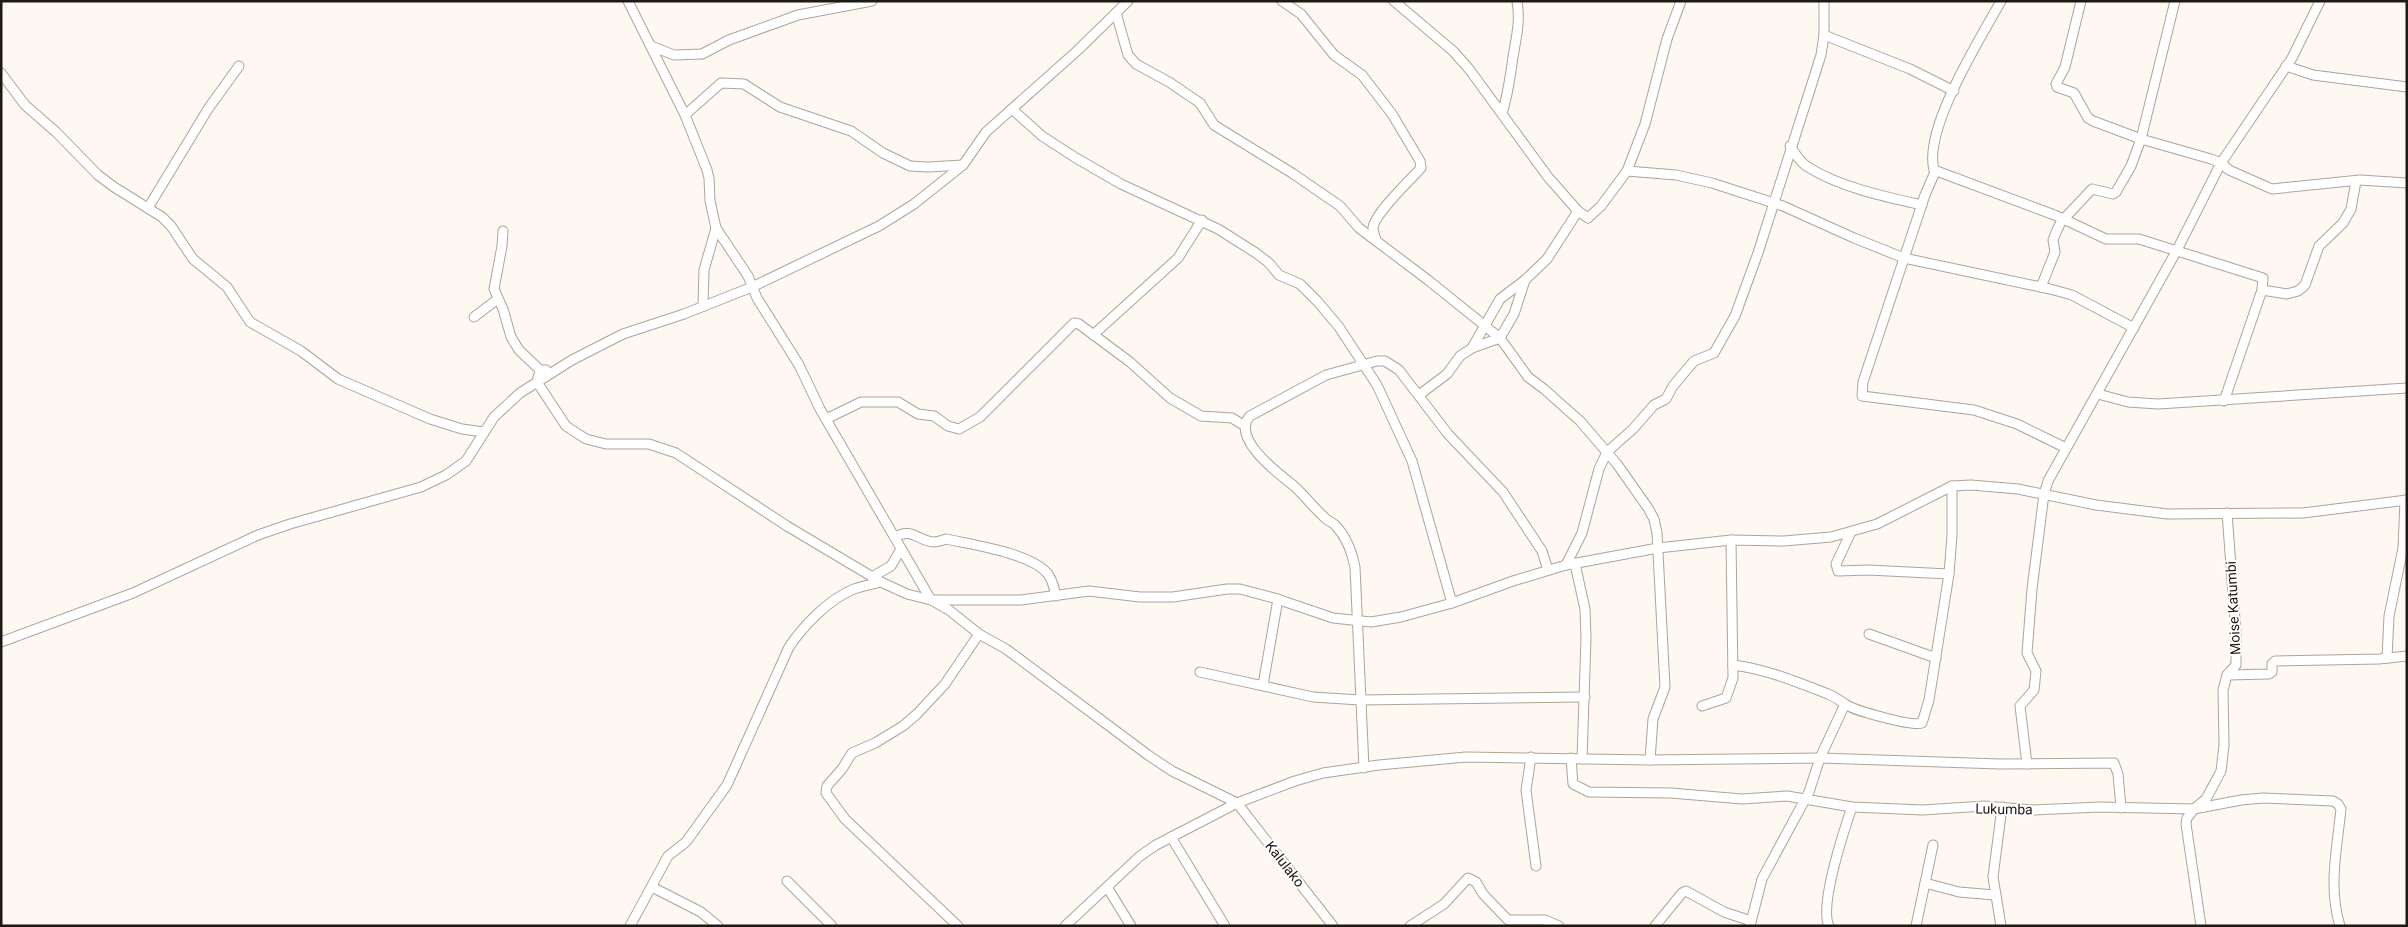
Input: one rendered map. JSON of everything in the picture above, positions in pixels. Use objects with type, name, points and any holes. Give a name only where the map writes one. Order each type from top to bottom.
[{"type":"street","points":[[628,1],[685,115],[709,178],[710,201],[716,228],[748,276],[752,287],[795,357],[811,394],[931,600]]},
{"type":"street","points":[[651,46],[674,55],[702,54],[729,40],[798,15],[872,1]]},
{"type":"street","points":[[1,642],[133,593],[258,535],[290,524],[421,487],[446,475],[466,461],[475,450],[494,417],[520,393],[553,371],[623,334],[657,324],[752,287],[879,226],[914,204],[963,165],[986,132],[1072,56],[1128,1]]},
{"type":"street","points":[[1282,1],[1301,14],[1334,55],[1362,75],[1392,114],[1420,161],[1421,168],[1396,194],[1377,219],[1373,227],[1376,240]]},
{"type":"street","points":[[1394,1],[1470,69],[1548,177],[1586,218],[1608,198],[1627,171],[1646,124],[1661,60],[1681,1]]},
{"type":"street","points":[[1502,114],[1511,84],[1512,63],[1520,18],[1517,1]]},
{"type":"street","points":[[1582,759],[1585,697],[1585,609],[1571,564],[1582,533],[1598,469],[1607,452],[1633,429],[1654,405],[1666,399],[1673,386],[1694,361],[1710,356],[1719,346],[1735,316],[1821,55],[1824,35],[1824,1]]},
{"type":"street","points":[[1935,172],[1933,167],[1935,136],[1954,91],[2001,1]]},
{"type":"street","points":[[2081,1],[2065,67],[2056,84],[2057,87],[2074,93],[2088,118],[2093,122],[2141,139],[2221,163],[2229,170],[2272,189],[2356,181],[2407,183]]},
{"type":"street","points":[[2041,287],[2055,252],[2053,240],[2061,222],[2065,220],[2092,189],[2113,194],[2116,192],[2131,166],[2141,139],[2175,1]]},
{"type":"street","points":[[2028,764],[2020,706],[2022,702],[2032,696],[2034,690],[2036,671],[2027,653],[2032,589],[2044,494],[2048,481],[2177,250],[2221,163],[2286,66],[2320,1]]},
{"type":"street","points":[[1116,12],[1128,55],[1136,64],[1169,82],[1200,103],[1214,125],[1292,173],[1340,206],[1359,228],[1500,338],[1528,377],[1580,421],[1607,452],[1654,519],[1658,548],[1665,687],[1653,719],[1650,760]]},
{"type":"street","points":[[1824,35],[1910,69],[1954,91]]},
{"type":"street","points":[[148,208],[208,109],[239,66]]},
{"type":"street","points":[[2286,66],[2313,75],[2407,87]]},
{"type":"street","points":[[1,73],[25,105],[56,132],[98,175],[148,208],[171,226],[193,259],[227,288],[250,322],[300,350],[338,378],[430,420],[462,429],[484,432]]},
{"type":"street","points":[[685,115],[716,86],[730,82],[744,84],[780,107],[851,131],[883,153],[910,166],[928,168],[963,165]]},
{"type":"street","points":[[1012,109],[1042,136],[1076,158],[1121,184],[1202,220],[1256,253],[1279,275],[1295,281],[1307,290],[1339,327],[1377,385],[1412,461],[1452,603]]},
{"type":"street","points":[[1790,146],[1806,166],[1832,178],[1891,198],[1922,204]]},
{"type":"street","points":[[1627,171],[1676,175],[1712,183],[1773,202],[1904,258],[2072,295],[2134,328]]},
{"type":"street","points":[[1935,172],[1932,174],[1863,382],[1862,396],[1974,410],[2017,424],[2066,448]]},
{"type":"street","points":[[1935,172],[2065,220],[2109,240],[2139,239],[2264,278],[2262,290],[2224,401]]},
{"type":"street","points":[[2262,290],[2281,294],[2292,293],[2305,285],[2319,246],[2343,223],[2351,209],[2356,181]]},
{"type":"street","points":[[1472,348],[1500,299],[1525,280],[1552,253],[1564,230],[1578,211]]},
{"type":"street","points":[[1093,335],[1178,258],[1202,220]]},
{"type":"street","points":[[702,306],[704,270],[716,228]]},
{"type":"street","points":[[503,231],[494,289],[496,299],[511,337],[519,350],[540,370],[553,371]]},
{"type":"street","points":[[1419,395],[1447,374],[1460,356],[1472,348],[1500,338],[1514,314],[1525,280]]},
{"type":"street","points":[[474,317],[496,299]]},
{"type":"street","points":[[826,419],[861,402],[898,402],[918,414],[934,416],[948,426],[959,429],[969,425],[988,410],[1074,323],[1079,324],[1130,362],[1170,398],[1201,416],[1232,418],[1245,426]]},
{"type":"street","points":[[1364,768],[1355,567],[1351,548],[1336,526],[1325,518],[1305,496],[1266,463],[1246,435],[1245,426],[1250,416],[1326,375],[1381,360],[1390,364],[1399,370],[1448,434],[1504,492],[1542,551],[1548,570]]},
{"type":"street","points":[[540,370],[537,382],[566,426],[586,439],[606,444],[649,444],[676,453],[787,526],[872,577],[908,594],[931,600],[949,610],[979,634],[1006,648],[1148,755],[1172,771],[1237,804]]},
{"type":"street","points":[[2098,394],[2142,404],[2224,401],[2407,388]]},
{"type":"street","points":[[1733,666],[1752,667],[1775,674],[1830,695],[1845,704],[1905,723],[1914,725],[1922,723],[1929,700],[1949,574],[1952,535],[1952,486]]},
{"type":"street","points":[[931,600],[1021,600],[1089,591],[1140,597],[1173,597],[1227,589],[1251,591],[1333,618],[1357,622],[1402,617],[1452,603],[1548,570],[1658,548],[1732,540],[1810,540],[1851,532],[1889,519],[1952,486],[1995,486],[2044,494],[2087,504],[2166,514],[2318,512],[2406,500],[2403,548],[2390,616],[2387,658]]},
{"type":"street","name":"Moise Katumbi","points":[[2201,926],[2186,824],[2194,809],[2206,799],[2221,771],[2224,746],[2223,696],[2227,675],[2234,669],[2236,652],[2227,513]]},
{"type":"street","points":[[895,538],[904,532],[934,542],[946,539],[1025,559],[1047,572],[1052,581],[1056,596]]},
{"type":"street","points":[[1851,532],[1836,564],[1838,571],[1868,570],[1949,574]]},
{"type":"street","points":[[1702,706],[1726,698],[1733,678],[1732,540]]},
{"type":"street","points":[[872,577],[890,566],[902,549]]},
{"type":"street","points":[[630,926],[668,856],[686,842],[727,785],[789,647],[800,631],[838,598],[853,590],[881,582]]},
{"type":"street","points":[[1263,686],[1278,599]]},
{"type":"street","points":[[958,926],[845,819],[826,793],[827,786],[842,769],[852,752],[875,743],[917,714],[945,684],[979,634]]},
{"type":"street","points":[[1869,634],[1936,658]]},
{"type":"street","points":[[2227,675],[2269,674],[2272,672],[2272,664],[2275,661],[2407,656]]},
{"type":"street","points":[[1200,672],[1313,697],[1360,700],[1585,697]]},
{"type":"street","points":[[1655,926],[1682,893],[1686,892],[1724,912],[1751,923],[1762,879],[1805,799],[1820,758],[1845,704]]},
{"type":"street","points":[[1065,926],[1140,856],[1171,837],[1237,804],[1295,781],[1323,774],[1435,759],[1531,757],[1650,760],[1820,758],[2028,764],[2114,763],[2118,774],[2121,808]]},
{"type":"street","points":[[1531,757],[1526,790],[1536,866]]},
{"type":"street","name":"Lukumba","points":[[1571,758],[1573,784],[1588,792],[1672,793],[1742,800],[1787,796],[1852,808],[1923,810],[2002,807],[2033,810],[2194,809],[2263,798],[2333,801],[2338,804],[2341,810],[2334,878],[2335,903],[2340,926]]},
{"type":"street","name":"Kalulako","points":[[1237,804],[1333,926]]},
{"type":"street","points":[[2002,807],[1993,876],[1995,896],[2002,926]]},
{"type":"street","points":[[1829,926],[1826,910],[1841,839],[1852,808]]},
{"type":"street","points":[[1171,837],[1225,926]]},
{"type":"street","points":[[1916,926],[1933,845]]},
{"type":"street","points":[[1410,926],[1444,904],[1468,878],[1476,882],[1483,894],[1508,920],[1545,920],[1559,926]]},
{"type":"street","points":[[787,881],[832,926]]},
{"type":"street","points":[[1925,883],[1959,892],[1995,896]]},
{"type":"street","points":[[652,887],[701,912],[718,926]]},
{"type":"street","points":[[1107,887],[1131,926]]}]
